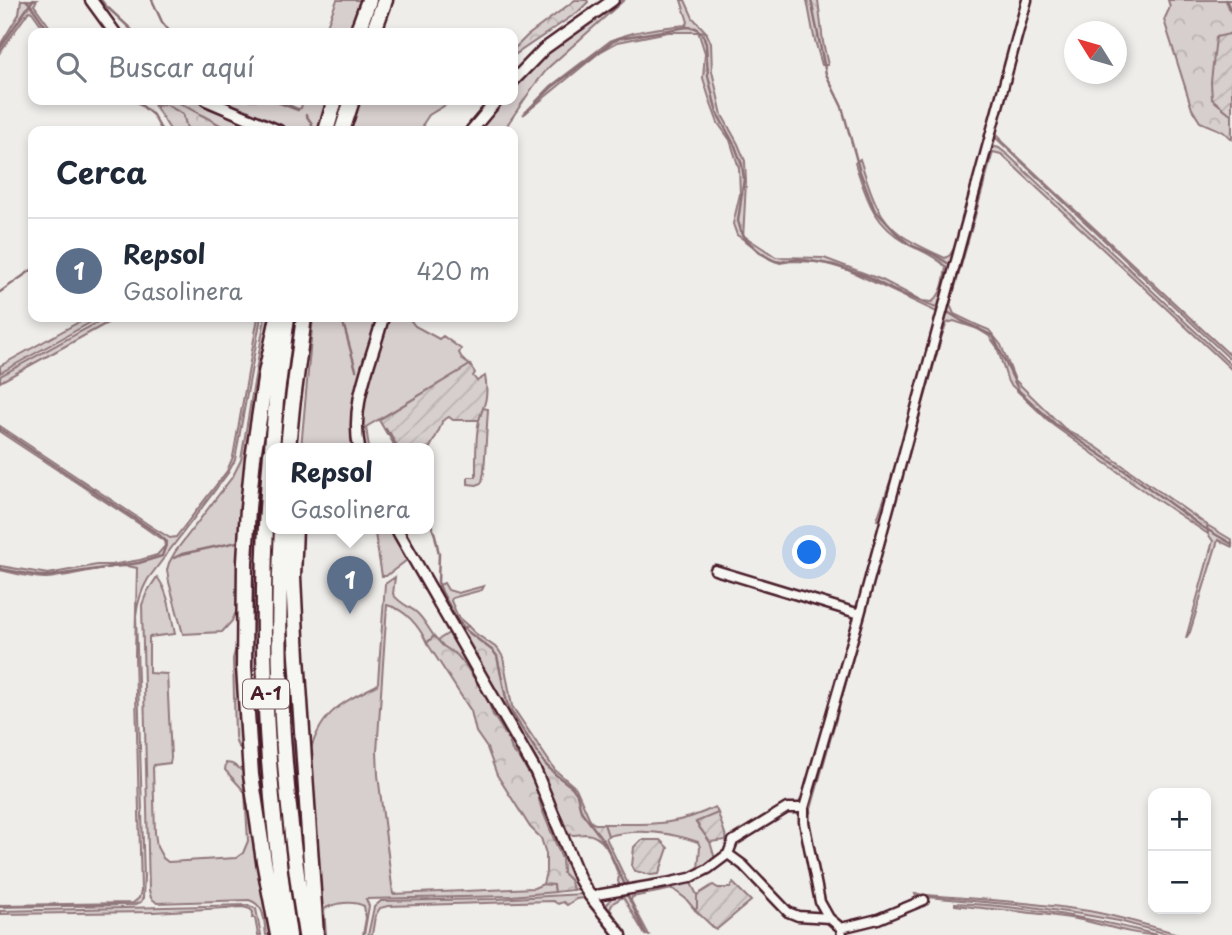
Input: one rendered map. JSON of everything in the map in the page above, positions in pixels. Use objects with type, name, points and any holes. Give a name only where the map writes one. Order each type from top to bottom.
[{"type":"highway","points":[[359,28],[369,0]]},
{"type":"highway","points":[[375,28],[385,0]]},
{"type":"highway","points":[[327,126],[334,105]]},
{"type":"highway","points":[[344,126],[350,105]]},
{"type":"highway","points":[[277,322],[266,373],[248,508],[244,667],[251,775],[278,935]]},
{"type":"highway","name":"A-1","points":[[272,443],[286,322]]},
{"type":"highway","points":[[289,443],[303,322]]},
{"type":"highway","points":[[296,443],[299,351]]},
{"type":"highway","name":"A-1","points":[[267,534],[265,689],[277,846],[289,935]]},
{"type":"highway","name":"A-1","points":[[282,534],[282,698],[293,848],[306,935]]},
{"type":"highway","points":[[295,534],[293,577],[297,657],[316,935]]},
{"type":"street","points":[[91,0],[111,28]]},
{"type":"street","points":[[518,76],[544,49],[613,0]]},
{"type":"street","points":[[924,900],[842,931],[820,902],[804,822],[804,808],[860,614],[1027,0]]},
{"type":"street","points":[[218,105],[267,126]]},
{"type":"street","points":[[475,126],[493,105]]},
{"type":"street","points":[[358,443],[356,421],[358,400],[381,322]]},
{"type":"street","points":[[399,534],[536,772],[574,868],[590,896],[621,935]]},
{"type":"street","points":[[715,570],[860,614]]},
{"type":"street","points":[[590,896],[690,877],[708,869],[728,854],[733,841],[787,808],[804,808]]},
{"type":"street","points":[[728,854],[788,912],[798,916],[830,918]]},
{"type":"green space","points":[[21,0],[37,0],[34,5],[50,28],[43,28],[29,11],[0,52],[0,45],[19,14]]},
{"type":"green space","points":[[337,0],[360,0],[350,28],[326,28]]},
{"type":"green space","points":[[575,0],[587,0],[578,12],[518,53],[518,45]]},
{"type":"green space","points":[[618,0],[624,0],[549,67],[506,126],[482,126],[499,105],[518,105],[518,84],[547,53],[606,12]]},
{"type":"green space","points":[[681,0],[685,0],[693,18],[706,32],[668,32],[618,42],[600,52],[523,115],[551,86],[610,41],[657,28],[686,25],[688,22]]},
{"type":"green space","points":[[807,0],[818,0],[828,65],[822,65]]},
{"type":"green space","points":[[1022,0],[1026,0],[883,521],[877,520],[896,464],[937,312],[848,270],[820,262],[780,263],[743,239],[744,236],[776,257],[824,258],[882,280],[922,301],[932,302],[941,291],[946,267],[896,236],[879,219],[868,199],[855,163],[860,159],[879,210],[892,228],[945,258],[950,255],[956,245]]},
{"type":"green space","points":[[1029,0],[1032,0],[996,132],[1001,141],[1232,357],[1232,361],[995,137],[994,132]]},
{"type":"green space","points":[[1168,0],[1232,0],[1232,36],[1229,34],[1212,99],[1232,115],[1232,139],[1222,131],[1200,122],[1192,109],[1164,20],[1170,7]]},
{"type":"green space","points":[[698,31],[706,32],[711,43],[712,71],[722,115],[745,161],[743,239],[737,235],[733,224],[740,194],[739,168],[730,140],[718,123],[703,78],[705,53]]},
{"type":"green space","points":[[1229,34],[1232,36],[1232,115],[1212,99],[1211,82],[1216,37]]},
{"type":"green space","points":[[167,105],[183,114],[186,126],[168,126],[155,106]]},
{"type":"green space","points":[[167,105],[183,105],[222,126],[186,126],[183,114]]},
{"type":"green space","points":[[183,105],[207,105],[256,126],[222,126]]},
{"type":"green space","points":[[232,105],[289,105],[298,109],[302,105],[326,105],[319,126],[279,126]]},
{"type":"green space","points":[[357,105],[445,105],[429,115],[424,126],[350,126]]},
{"type":"green space","points":[[992,146],[1008,155],[1232,366],[1232,370],[1001,154],[993,152],[950,305],[954,314],[979,326],[978,329],[954,321],[947,323],[942,335],[808,813],[989,148]]},
{"type":"green space","points":[[79,322],[91,322],[0,373],[0,366]]},
{"type":"green space","points":[[98,322],[109,322],[0,382],[0,376]]},
{"type":"green space","points":[[257,322],[260,322],[235,460],[228,473],[148,579],[138,605],[136,615],[143,898],[134,905],[0,907],[133,903],[139,898],[141,891],[135,655],[137,568],[105,568],[44,578],[0,570],[0,566],[48,574],[140,560],[157,555],[165,546],[164,541],[144,527],[0,432],[0,426],[170,538],[176,537],[227,471],[233,457]]},
{"type":"green space","points":[[264,322],[272,322],[242,513],[237,610],[222,632],[183,634],[169,582],[169,563],[233,476],[241,460]]},
{"type":"green space","points":[[313,322],[376,322],[355,397],[352,443],[301,443]]},
{"type":"green space","points":[[387,322],[412,322],[439,339],[443,336],[461,349],[459,353],[470,365],[366,427],[368,443],[364,443],[363,414],[369,382]]},
{"type":"green space","points":[[979,326],[989,330],[1001,345],[1015,380],[1064,428],[1095,446],[1207,525],[1208,534],[1053,425],[1008,382],[997,347],[989,336],[978,329]]},
{"type":"green space","points":[[470,365],[477,381],[485,376],[485,401],[479,420],[453,420],[449,417],[442,421],[433,443],[395,443],[379,420]]},
{"type":"green space","points":[[274,372],[267,414],[261,508],[278,902],[257,780],[247,608],[255,472]]},
{"type":"green space","points":[[483,408],[488,409],[484,472],[482,482],[477,485],[468,484],[468,477],[476,477],[477,432]]},
{"type":"green space","points":[[1207,525],[1232,540],[1232,547],[1218,540],[1186,638],[1213,541],[1208,534]]},
{"type":"green space","points":[[272,534],[278,534],[300,935],[294,935],[278,806],[270,652]]},
{"type":"green space","points":[[375,534],[395,534],[406,552],[407,560],[386,576],[382,576]]},
{"type":"green space","points":[[404,534],[406,534],[437,589],[444,583],[448,590],[458,593],[484,586],[482,590],[452,598],[458,617],[468,626],[460,630]]},
{"type":"green space","points":[[290,540],[309,906],[297,819],[289,706]]},
{"type":"green space","points":[[157,577],[167,597],[175,634],[149,637],[149,673],[167,674],[171,758],[170,763],[154,765],[153,768],[157,847],[168,862],[236,858],[243,853],[248,841],[245,792],[225,770],[226,763],[238,767],[244,773],[273,935],[266,935],[261,909],[249,900],[157,903],[151,898],[142,605]]},
{"type":"green space","points":[[395,577],[393,594],[419,615],[434,636],[427,643],[411,619],[400,610],[387,605],[377,752],[393,894],[534,888],[543,884],[554,885],[555,892],[511,896],[366,899],[369,906],[364,935],[364,906],[354,903],[338,904],[324,909],[326,935],[321,935],[308,759],[312,744],[324,721],[340,705],[377,685],[385,584]]},
{"type":"green space","points":[[468,626],[498,649],[503,657],[512,706],[555,770],[576,788],[591,822],[604,824],[608,836],[606,838],[629,886],[620,887],[619,876],[611,856],[599,839],[586,834],[564,833],[554,799],[536,763],[460,630]]},
{"type":"green space","points":[[449,633],[453,634],[527,761],[578,889],[573,890],[570,880],[563,873],[562,859],[541,807],[535,784],[512,750],[487,698],[457,656],[438,640]]},
{"type":"green space","points":[[434,636],[466,666],[487,698],[512,750],[535,784],[541,807],[562,859],[563,873],[570,880],[573,890],[555,892],[554,885],[543,884],[546,854],[541,838],[530,827],[497,775],[487,748],[476,732],[471,711],[427,643]]},
{"type":"green space","points":[[236,647],[244,750],[237,745],[235,736],[233,659]]},
{"type":"green space","points":[[715,807],[718,813],[696,823],[710,842],[715,859],[698,869],[698,842],[653,832],[608,836],[604,824],[674,821]]},
{"type":"green space","points":[[718,813],[727,840],[710,842],[696,822]]},
{"type":"green space","points":[[641,840],[660,840],[668,848],[659,874],[635,871],[632,866],[634,847]]},
{"type":"green space","points":[[690,881],[697,895],[695,910],[673,889],[632,897],[631,901],[649,935],[645,935],[623,897],[613,903],[610,909],[627,935],[624,935],[607,910],[606,906],[613,895]]},
{"type":"green space","points":[[733,883],[751,901],[716,930],[695,910],[697,895],[713,885],[730,888]]},
{"type":"green space","points":[[582,894],[617,935],[613,935],[583,898],[567,905],[553,901],[388,906],[380,908],[375,916],[372,935],[368,935],[374,907],[381,901]]},
{"type":"green space","points":[[915,894],[1082,910],[1182,935],[1170,935],[1080,914]]},
{"type":"green space","points":[[955,903],[1057,914],[1157,935],[1061,917]]},
{"type":"green space","points":[[248,905],[256,909],[261,935],[258,935],[255,918],[252,918],[253,912],[243,907],[153,912],[0,914],[0,911]]},
{"type":"waterway","points":[[26,0],[30,4],[33,0]]},
{"type":"waterway","points":[[101,0],[130,28]]},
{"type":"waterway","points":[[152,0],[167,28]]},
{"type":"waterway","points":[[811,0],[826,74],[842,107],[860,172],[874,209],[910,245],[949,264],[939,309]]},
{"type":"waterway","points":[[1226,0],[1232,14]]},
{"type":"waterway","points":[[0,48],[30,4],[47,28]]},
{"type":"waterway","points":[[525,113],[552,87],[620,38],[687,27],[696,28],[703,35],[706,44],[708,76],[717,113],[742,165],[744,179],[738,221],[746,239],[760,253],[775,261],[798,259],[834,265],[866,276],[940,309]]},
{"type":"waterway","points":[[141,105],[153,115],[159,126]]},
{"type":"waterway","points":[[285,105],[298,110]]},
{"type":"waterway","points":[[306,115],[312,126]]},
{"type":"waterway","points":[[0,292],[28,272]]},
{"type":"waterway","points":[[946,311],[993,336],[1019,391],[1055,424],[1201,526],[1232,544]]},
{"type":"waterway","points":[[344,322],[356,370]]},
{"type":"waterway","points":[[0,429],[167,542],[162,556],[139,563],[50,576],[0,569]]},
{"type":"waterway","points":[[386,429],[393,443]]},
{"type":"waterway","points":[[434,532],[439,554],[438,582],[456,618],[497,656],[507,703],[514,716],[545,764],[577,794],[581,811],[605,843],[625,885]]},
{"type":"waterway","points":[[174,558],[237,542]]},
{"type":"waterway","points":[[627,894],[646,935]]},
{"type":"place","name":"Repsol","points":[[350,614]]}]
